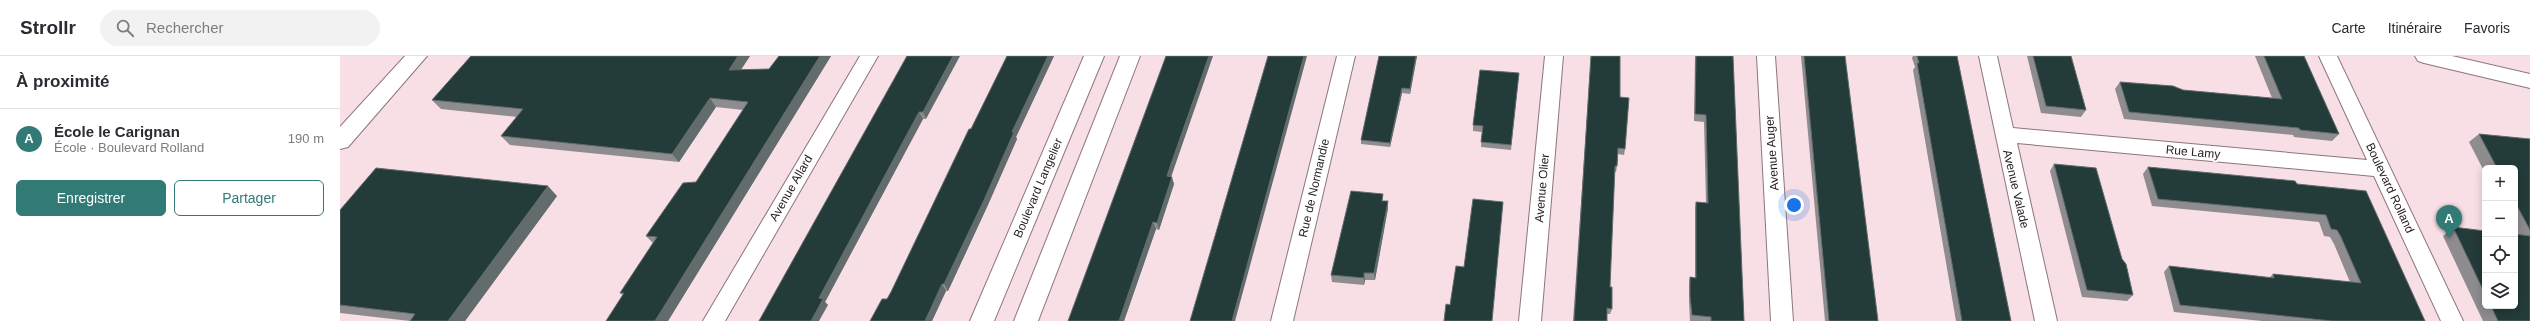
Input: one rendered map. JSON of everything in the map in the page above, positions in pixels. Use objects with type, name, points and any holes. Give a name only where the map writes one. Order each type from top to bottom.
[{"type":"main road","points":[[340,141],[417,56]]},
{"type":"main road","name":"Boulevard Langelier","points":[[982,321],[1094,56]]},
{"type":"main road","points":[[1026,321],[1130,56]]},
{"type":"street","name":"Avenue Allard","points":[[714,321],[869,56]]},
{"type":"street","name":"Rue de Normandie","points":[[1282,321],[1346,56]]},
{"type":"street","name":"Avenue Olier","points":[[1530,321],[1554,56]]},
{"type":"street","name":"Avenue Auger","points":[[1766,56],[1782,321]]},
{"type":"street","name":"Avenue Valade","points":[[1988,56],[2046,321]]},
{"type":"street","name":"Boulevard Rolland","points":[[2328,56],[2452,321]]},
{"type":"street","points":[[2424,56],[2530,81]]},
{"type":"street","name":"Rue Lamy","points":[[2004,134],[2381,169]]},
{"type":"building","points":[[471,56],[738,56],[729,70],[769,69],[779,56],[820,56],[655,321],[606,321],[624,293],[620,293],[657,237],[646,236],[683,183],[696,182],[748,102],[710,98],[672,154],[501,136],[523,109],[432,100]]},
{"type":"building","points":[[907,56],[953,56],[923,112],[919,112],[819,298],[823,299],[811,321],[759,321]]},
{"type":"building","points":[[1007,56],[1048,56],[1012,132],[1014,132],[984,200],[925,321],[870,321],[882,299],[887,299],[891,292],[969,129],[971,129]]},
{"type":"building","points":[[1166,56],[1209,56],[1167,176],[1172,177],[1157,223],[1153,222],[1119,321],[1068,321]]},
{"type":"building","points":[[1268,56],[1304,56],[1232,321],[1190,321]]},
{"type":"building","points":[[1379,56],[1416,56],[1410,89],[1402,88],[1390,143],[1361,140]]},
{"type":"building","points":[[1591,56],[1620,56],[1620,97],[1629,98],[1625,149],[1618,148],[1617,166],[1615,166],[1610,287],[1612,287],[1612,309],[1607,308],[1607,321],[1574,321]]},
{"type":"building","points":[[1696,56],[1733,56],[1744,321],[1711,321],[1711,317],[1692,315],[1690,277],[1696,278],[1696,202],[1708,203],[1706,115],[1695,114]]},
{"type":"building","points":[[1804,56],[1845,56],[1878,321],[1829,321]]},
{"type":"building","points":[[1917,56],[1957,56],[2011,321],[1962,321]]},
{"type":"building","points":[[2033,56],[2071,56],[2086,110],[2046,106]]},
{"type":"building","points":[[2264,56],[2304,56],[2339,134],[2300,130],[2299,128],[2129,112],[2120,82],[2173,86],[2183,90],[2282,99]]},
{"type":"building","points":[[1480,70],[1519,73],[1511,145],[1481,142],[1483,126],[1473,125]]},
{"type":"building","points":[[2479,134],[2530,139],[2530,230],[2518,208],[2518,165],[2495,165]]},
{"type":"building","points":[[2054,164],[2096,168],[2122,259],[2126,264],[2133,295],[2087,290]]},
{"type":"building","points":[[2148,167],[2295,181],[2297,184],[2366,191],[2425,321],[2332,321],[2180,305],[2169,266],[2274,278],[2273,274],[2361,283],[2341,237],[2337,230],[2331,229],[2326,215],[2158,199]]},
{"type":"building","points":[[376,168],[548,186],[448,321],[410,321],[415,314],[340,305],[340,210]]},
{"type":"building","points":[[1351,191],[1383,194],[1382,201],[1388,201],[1374,273],[1364,273],[1364,278],[1331,275]]},
{"type":"building","points":[[1473,199],[1503,202],[1492,321],[1444,321],[1446,304],[1450,305],[1456,266],[1464,267]]},
{"type":"building","points":[[2453,227],[2482,231],[2482,288]]},
{"type":"building","points":[[2518,234],[2530,236],[2530,321],[2498,321],[2492,309],[2518,309]]},
{"type":"place","name":"École le Carignan","points":[[2449,238]]}]
